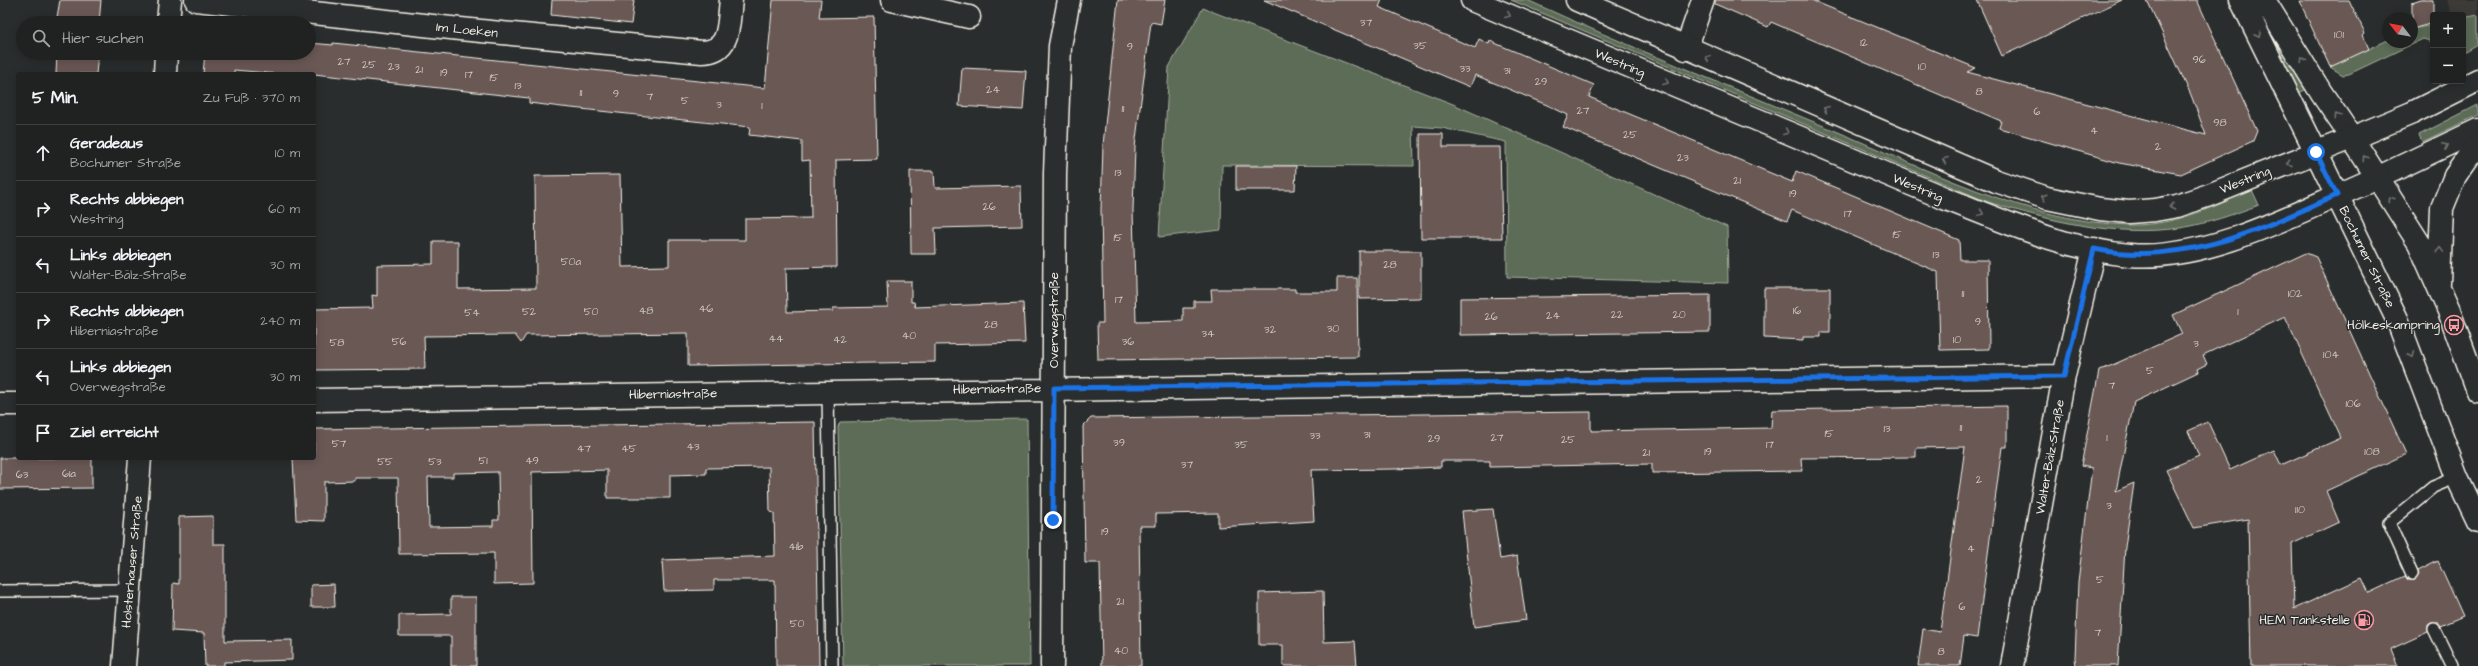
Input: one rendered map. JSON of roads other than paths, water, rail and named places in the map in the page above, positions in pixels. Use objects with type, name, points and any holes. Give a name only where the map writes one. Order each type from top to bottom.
[{"type":"street","points":[[169,16],[170,0]]},
{"type":"street","name":"Im Loeken","points":[[196,0],[460,29],[702,52],[712,52],[718,49],[724,42],[727,32],[730,0]]},
{"type":"street","points":[[892,0],[969,17]]},
{"type":"street","name":"Overwegstraße","points":[[1052,666],[1057,122],[1060,46],[1069,0]]},
{"type":"street","name":"Westring","points":[[1472,0],[1944,198],[2016,226],[2094,249],[2131,255],[2167,253],[2197,248],[2261,228],[2378,178]]},
{"type":"street","name":"Westring","points":[[1577,0],[1686,49],[1996,181],[2047,198],[2100,209],[2129,212],[2177,206],[2352,138]]},
{"type":"street","points":[[1686,49],[1703,0]]},
{"type":"street","name":"Bochumer Straße","points":[[2241,0],[2397,319],[2458,477],[2478,521]]},
{"type":"street","points":[[2264,0],[2322,94],[2419,243],[2439,289],[2478,391]]},
{"type":"street","points":[[165,72],[166,60]]},
{"type":"street","points":[[2352,138],[2418,110],[2478,80]]},
{"type":"street","points":[[2378,178],[2478,130]]},
{"type":"street","points":[[2439,289],[2442,208],[2455,176],[2478,143]]},
{"type":"street","name":"Walter-Bälz-Straße","points":[[2012,666],[2064,376],[2094,249]]},
{"type":"street","name":"Hiberniastraße","points":[[316,400],[1054,388],[2064,376]]},
{"type":"street","points":[[0,404],[16,404]]},
{"type":"street","name":"Holsterhauser Straße","points":[[124,666],[140,460]]},
{"type":"lane","points":[[828,392],[832,666]]},
{"type":"lane","points":[[2412,574],[2390,523],[2433,487],[2458,477]]},
{"type":"lane","points":[[0,591],[130,590]]},
{"type":"lane","points":[[2434,629],[2452,666]]},
{"type":"place","name":"Hölkeskampring","points":[[2454,325]]},
{"type":"place","name":"HEM Tankstelle","points":[[2364,620]]}]
